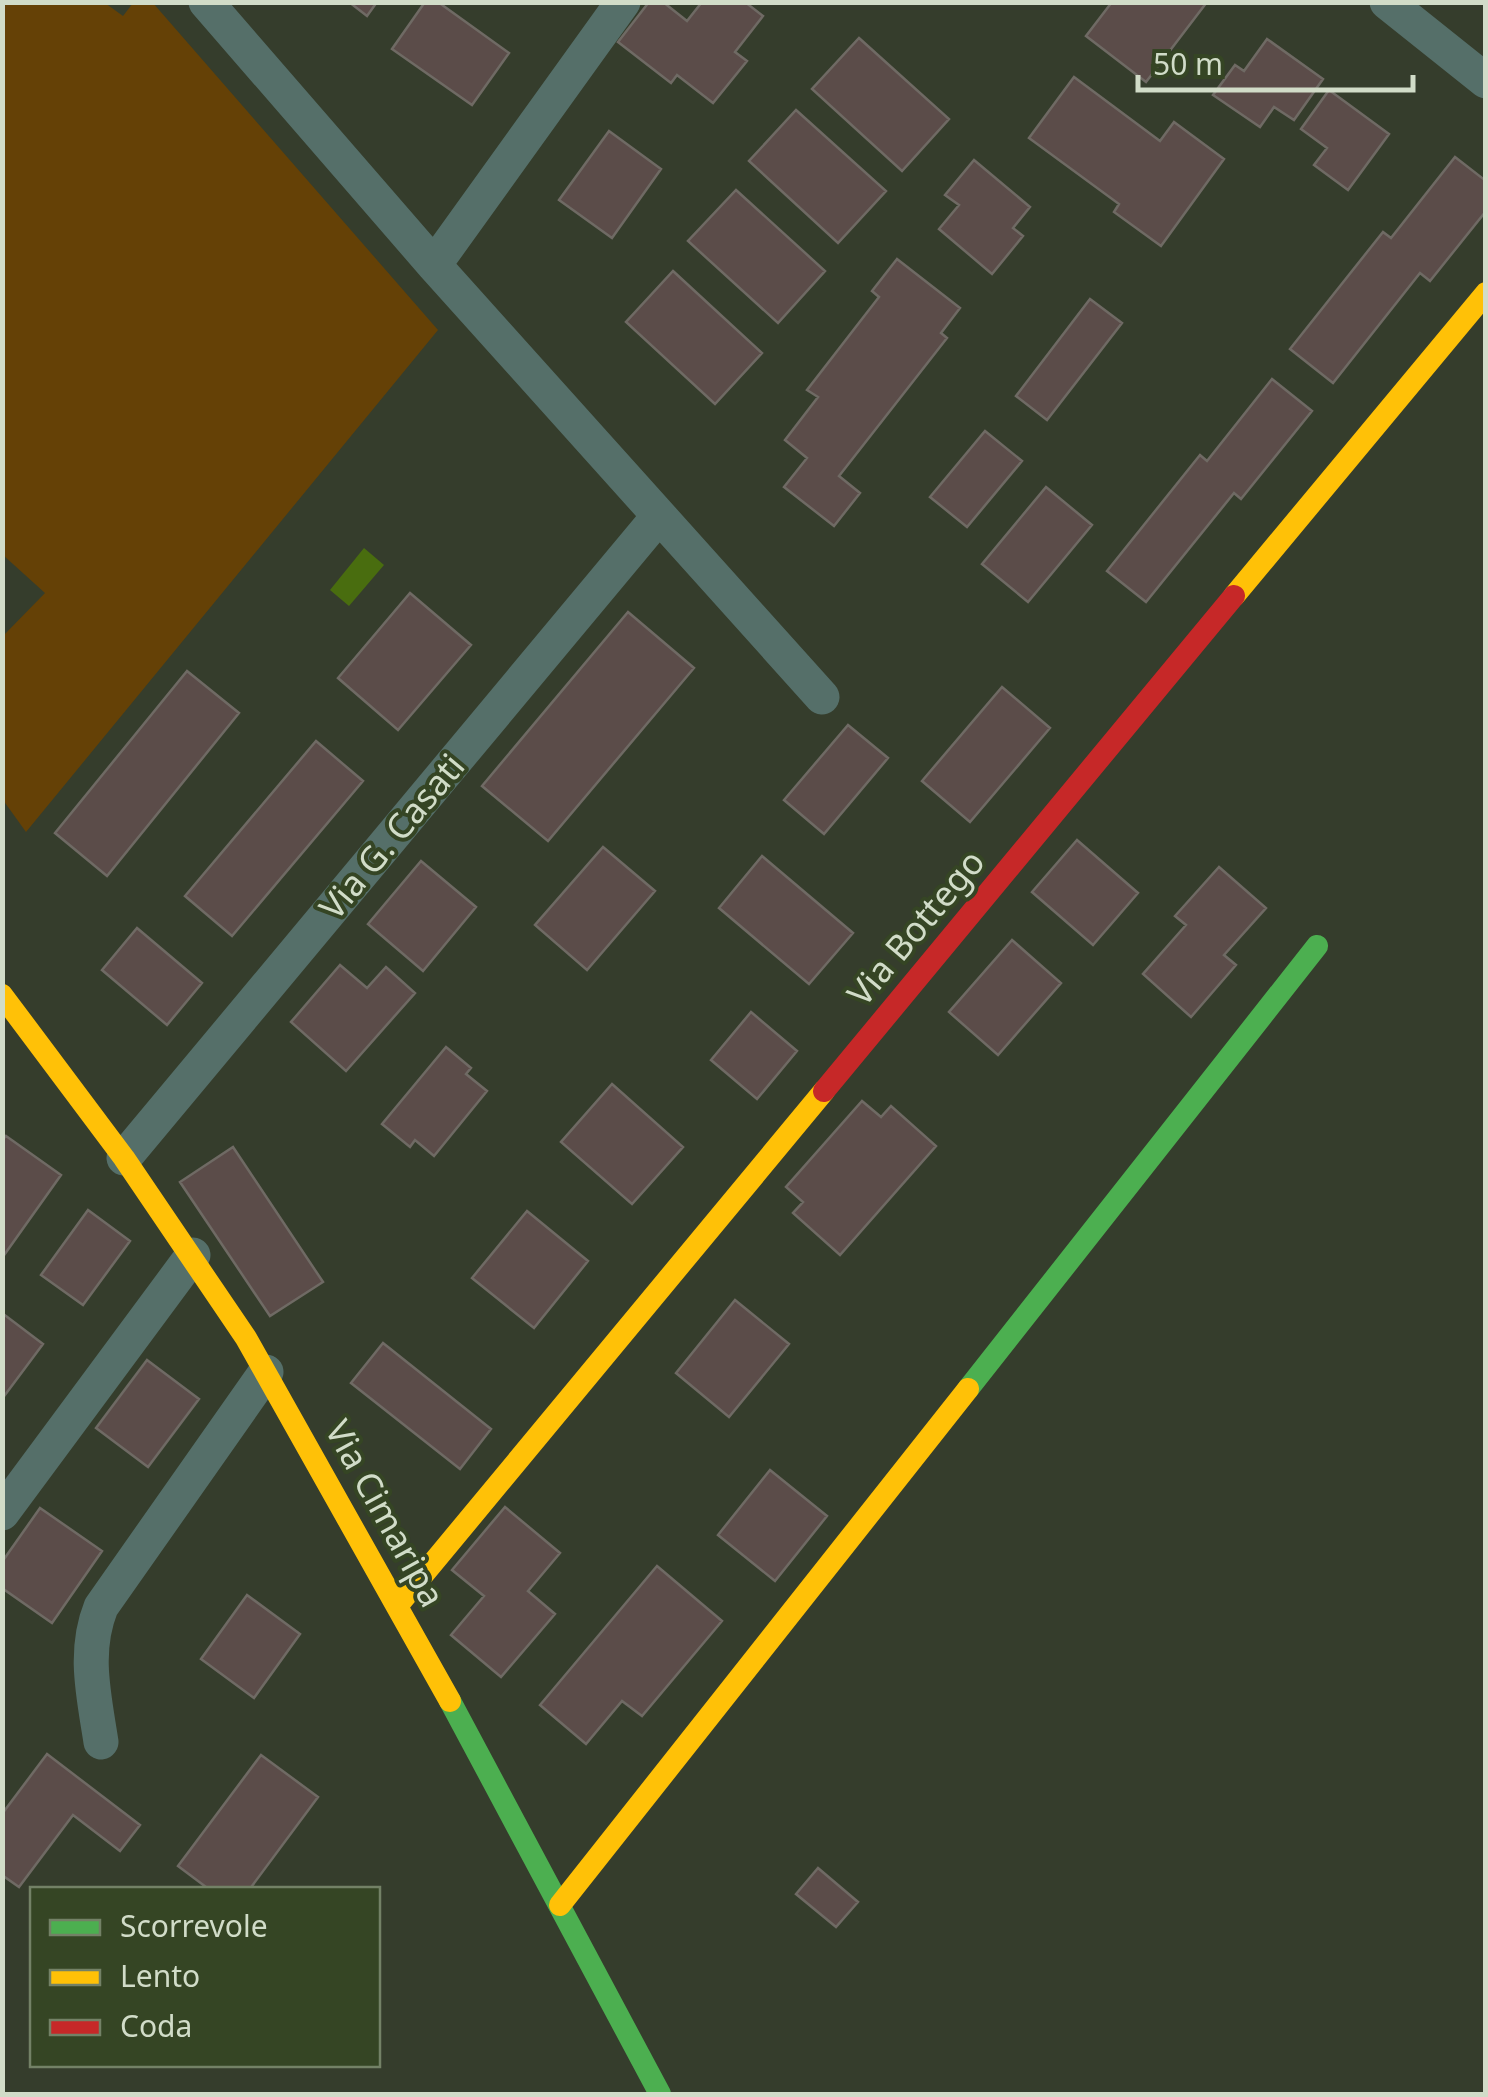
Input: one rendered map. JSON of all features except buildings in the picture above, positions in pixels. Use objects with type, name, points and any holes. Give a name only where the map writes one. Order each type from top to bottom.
[{"type":"street","points":[[206,2],[434,266],[822,697]]},
{"type":"street","points":[[434,266],[623,2]]},
{"type":"street","points":[[1410,9],[1486,81]]},
{"type":"street","name":"Via Bottego","points":[[398,1606],[1486,293]]},
{"type":"street","name":"Via G. Casati","points":[[124,1158],[660,516]]},
{"type":"street","points":[[560,1905],[1318,946]]},
{"type":"street","name":"Via Cimaripa","points":[[2,995],[192,1255],[266,1372],[398,1606],[660,2094]]},
{"type":"street","points":[[2,1513],[192,1255]]},
{"type":"street","points":[[101,1742],[90,1657],[92,1632],[101,1607],[266,1372]]},
{"type":"shaded area","points":[[3,2],[105,3],[123,16],[133,3],[153,3],[438,330],[26,832],[3,800],[3,636],[45,593],[3,555]]},
{"type":"shaded area","points":[[364,548],[384,565],[349,606],[330,590]]},
{"type":"traffic: fast","points":[[968,1389],[1317,946]]},
{"type":"traffic: fast","points":[[450,1701],[660,2094]]},
{"type":"traffic: slow","points":[[1234,596],[1486,293]]},
{"type":"traffic: slow","points":[[2,995],[124,1158],[246,1338],[450,1701]]},
{"type":"traffic: slow","points":[[398,1605],[824,1091]]},
{"type":"traffic: slow","points":[[560,1905],[968,1389]]},
{"type":"traffic: jam","points":[[824,1091],[1234,596]]}]
